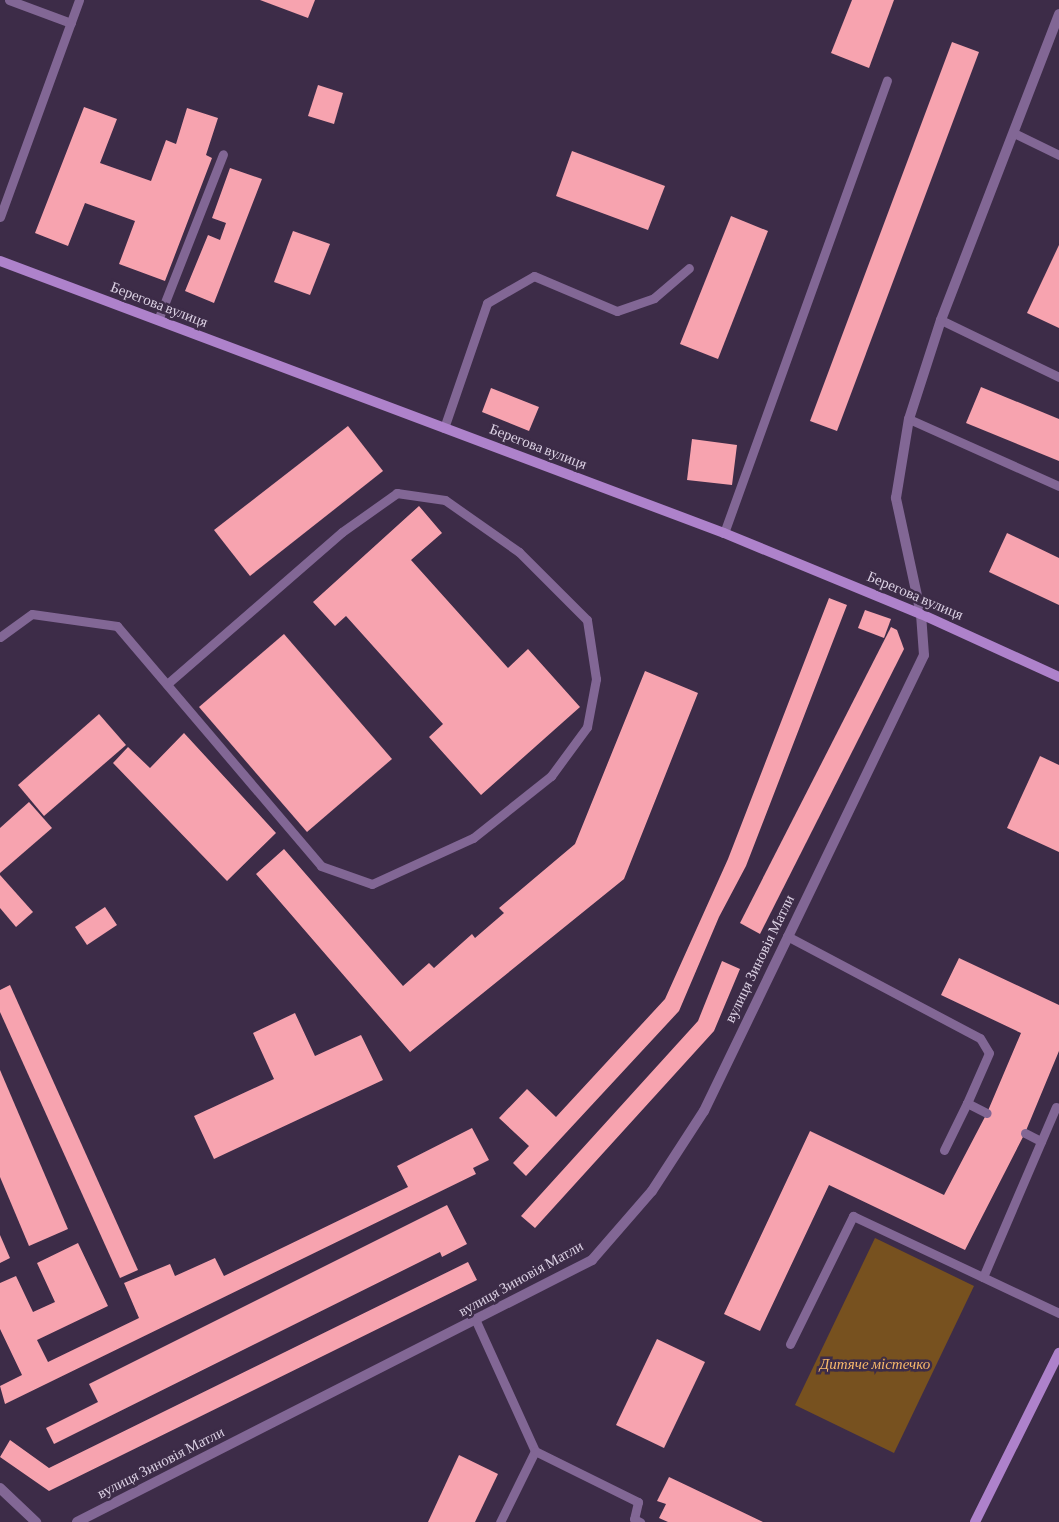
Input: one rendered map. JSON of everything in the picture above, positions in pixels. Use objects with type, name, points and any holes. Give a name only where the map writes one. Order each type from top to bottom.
[{"type":"street","name":"вулиця Зиновія Матли","points":[[77,1522],[476,1321],[592,1260],[652,1191],[704,1111],[924,655],[921,614],[896,498],[909,419],[941,320],[1016,134],[1059,14]]},
{"type":"street","name":"Берегова вулиця","points":[[0,261],[724,533],[921,614],[1059,677]]},
{"type":"street","points":[[975,1522],[1059,1353]]},
{"type":"street","points":[[0,1488],[36,1522]]},
{"type":"lane","points":[[9,0],[71,23]]},
{"type":"lane","points":[[0,217],[79,0]]},
{"type":"lane","points":[[724,533],[745,463],[887,80]]},
{"type":"lane","points":[[1016,134],[1059,155]]},
{"type":"lane","points":[[158,320],[223,154]]},
{"type":"lane","points":[[444,428],[487,303],[534,276],[617,311],[654,298],[689,268]]},
{"type":"lane","points":[[941,320],[1059,377]]},
{"type":"lane","points":[[909,419],[1059,486]]},
{"type":"lane","points":[[0,637],[32,614],[117,626],[321,866],[372,884],[473,838],[551,776],[587,727],[596,679],[587,620],[519,552],[445,500],[397,493],[342,532],[167,684]]},
{"type":"lane","points":[[787,936],[980,1038],[989,1053],[944,1150]]},
{"type":"lane","points":[[967,1103],[987,1113]]},
{"type":"lane","points":[[983,1277],[1056,1107]]},
{"type":"lane","points":[[1025,1133],[1041,1141]]},
{"type":"lane","points":[[790,1344],[853,1216],[1059,1313]]},
{"type":"lane","points":[[476,1321],[535,1450],[638,1502],[634,1519],[640,1522]]},
{"type":"lane","points":[[500,1522],[535,1450]]},
{"type":"green space","name":"Дитяче містечко","points":[[875,1238],[974,1286],[894,1453],[795,1405]]},
{"type":"building","points":[[260,0],[315,0],[308,18]]},
{"type":"building","points":[[852,0],[894,0],[869,68],[831,53]]},
{"type":"building","points":[[952,42],[979,52],[837,431],[810,421]]},
{"type":"building","points":[[318,85],[343,93],[334,124],[308,116]]},
{"type":"building","points":[[84,107],[117,119],[100,163],[151,181],[166,140],[176,144],[187,108],[218,118],[206,155],[212,158],[165,281],[119,264],[135,221],[85,203],[68,246],[35,233]]},
{"type":"building","points":[[572,151],[665,186],[648,230],[556,196]]},
{"type":"building","points":[[230,168],[262,179],[214,303],[185,291],[208,235],[220,240],[226,223],[212,218]]},
{"type":"building","points":[[731,216],[768,231],[718,359],[680,344]]},
{"type":"building","points":[[293,231],[330,244],[310,295],[274,282]]},
{"type":"building","points":[[1059,245],[1059,328],[1027,313]]},
{"type":"building","points":[[981,387],[1059,419],[1059,461],[966,423]]},
{"type":"building","points":[[491,388],[539,407],[529,431],[482,412]]},
{"type":"building","points":[[348,426],[383,471],[250,576],[214,530]]},
{"type":"building","points":[[692,439],[737,445],[732,485],[687,480]]},
{"type":"building","points":[[419,506],[442,533],[411,560],[508,668],[528,649],[580,707],[481,795],[429,737],[443,724],[346,616],[335,626],[313,602]]},
{"type":"building","points":[[1007,533],[1059,558],[1059,605],[989,572]]},
{"type":"building","points":[[829,598],[847,605],[746,866],[719,917],[679,1011],[526,1176],[513,1163],[529,1146],[499,1118],[527,1089],[556,1117],[665,999],[728,859]]},
{"type":"building","points":[[865,610],[891,619],[884,638],[858,628]]},
{"type":"building","points":[[891,627],[897,630],[904,649],[760,934],[740,923]]},
{"type":"building","points":[[284,634],[392,759],[307,832],[199,707]]},
{"type":"building","points":[[645,671],[698,693],[624,879],[410,1052],[256,874],[284,849],[403,986],[429,963],[434,968],[472,934],[475,938],[504,913],[499,908],[575,844]]},
{"type":"building","points":[[99,714],[126,745],[44,816],[18,785]]},
{"type":"building","points":[[184,733],[276,833],[227,881],[113,763],[128,747],[150,768]]},
{"type":"building","points":[[1040,756],[1059,765],[1059,852],[1007,828]]},
{"type":"building","points":[[29,802],[52,828],[0,873],[0,828]]},
{"type":"building","points":[[0,875],[33,912],[16,927],[0,908]]},
{"type":"building","points":[[105,907],[117,925],[87,945],[75,927]]},
{"type":"building","points":[[959,958],[1059,1005],[1059,1051],[1025,1133],[965,1250],[829,1185],[760,1331],[724,1314],[810,1131],[944,1195],[987,1113],[1021,1033],[941,995]]},
{"type":"building","points":[[722,961],[740,969],[714,1031],[535,1228],[521,1216],[698,1021]]},
{"type":"building","points":[[10,985],[138,1270],[120,1278],[0,1012],[0,990]]},
{"type":"building","points":[[295,1013],[315,1056],[361,1035],[383,1080],[214,1159],[194,1116],[274,1079],[253,1033]]},
{"type":"building","points":[[0,1070],[68,1229],[29,1246],[0,1177]]},
{"type":"building","points":[[472,1128],[489,1160],[473,1168],[476,1174],[5,1404],[0,1386],[22,1375],[0,1329],[0,1283],[16,1276],[33,1312],[55,1302],[37,1263],[78,1243],[108,1306],[37,1340],[48,1362],[139,1318],[124,1283],[170,1264],[175,1276],[215,1258],[224,1276],[408,1187],[397,1166]]},
{"type":"building","points":[[447,1205],[467,1244],[442,1257],[440,1252],[54,1444],[46,1428],[98,1402],[89,1384]]},
{"type":"building","points":[[0,1235],[10,1258],[0,1263]]},
{"type":"building","points":[[468,1262],[477,1280],[49,1491],[0,1457],[10,1440],[49,1468]]},
{"type":"building","points":[[657,1339],[705,1362],[664,1448],[616,1425]]},
{"type":"building","points":[[459,1455],[498,1474],[475,1522],[428,1522]]},
{"type":"building","points":[[669,1477],[763,1522],[668,1522],[659,1518],[666,1504],[657,1501]]}]
